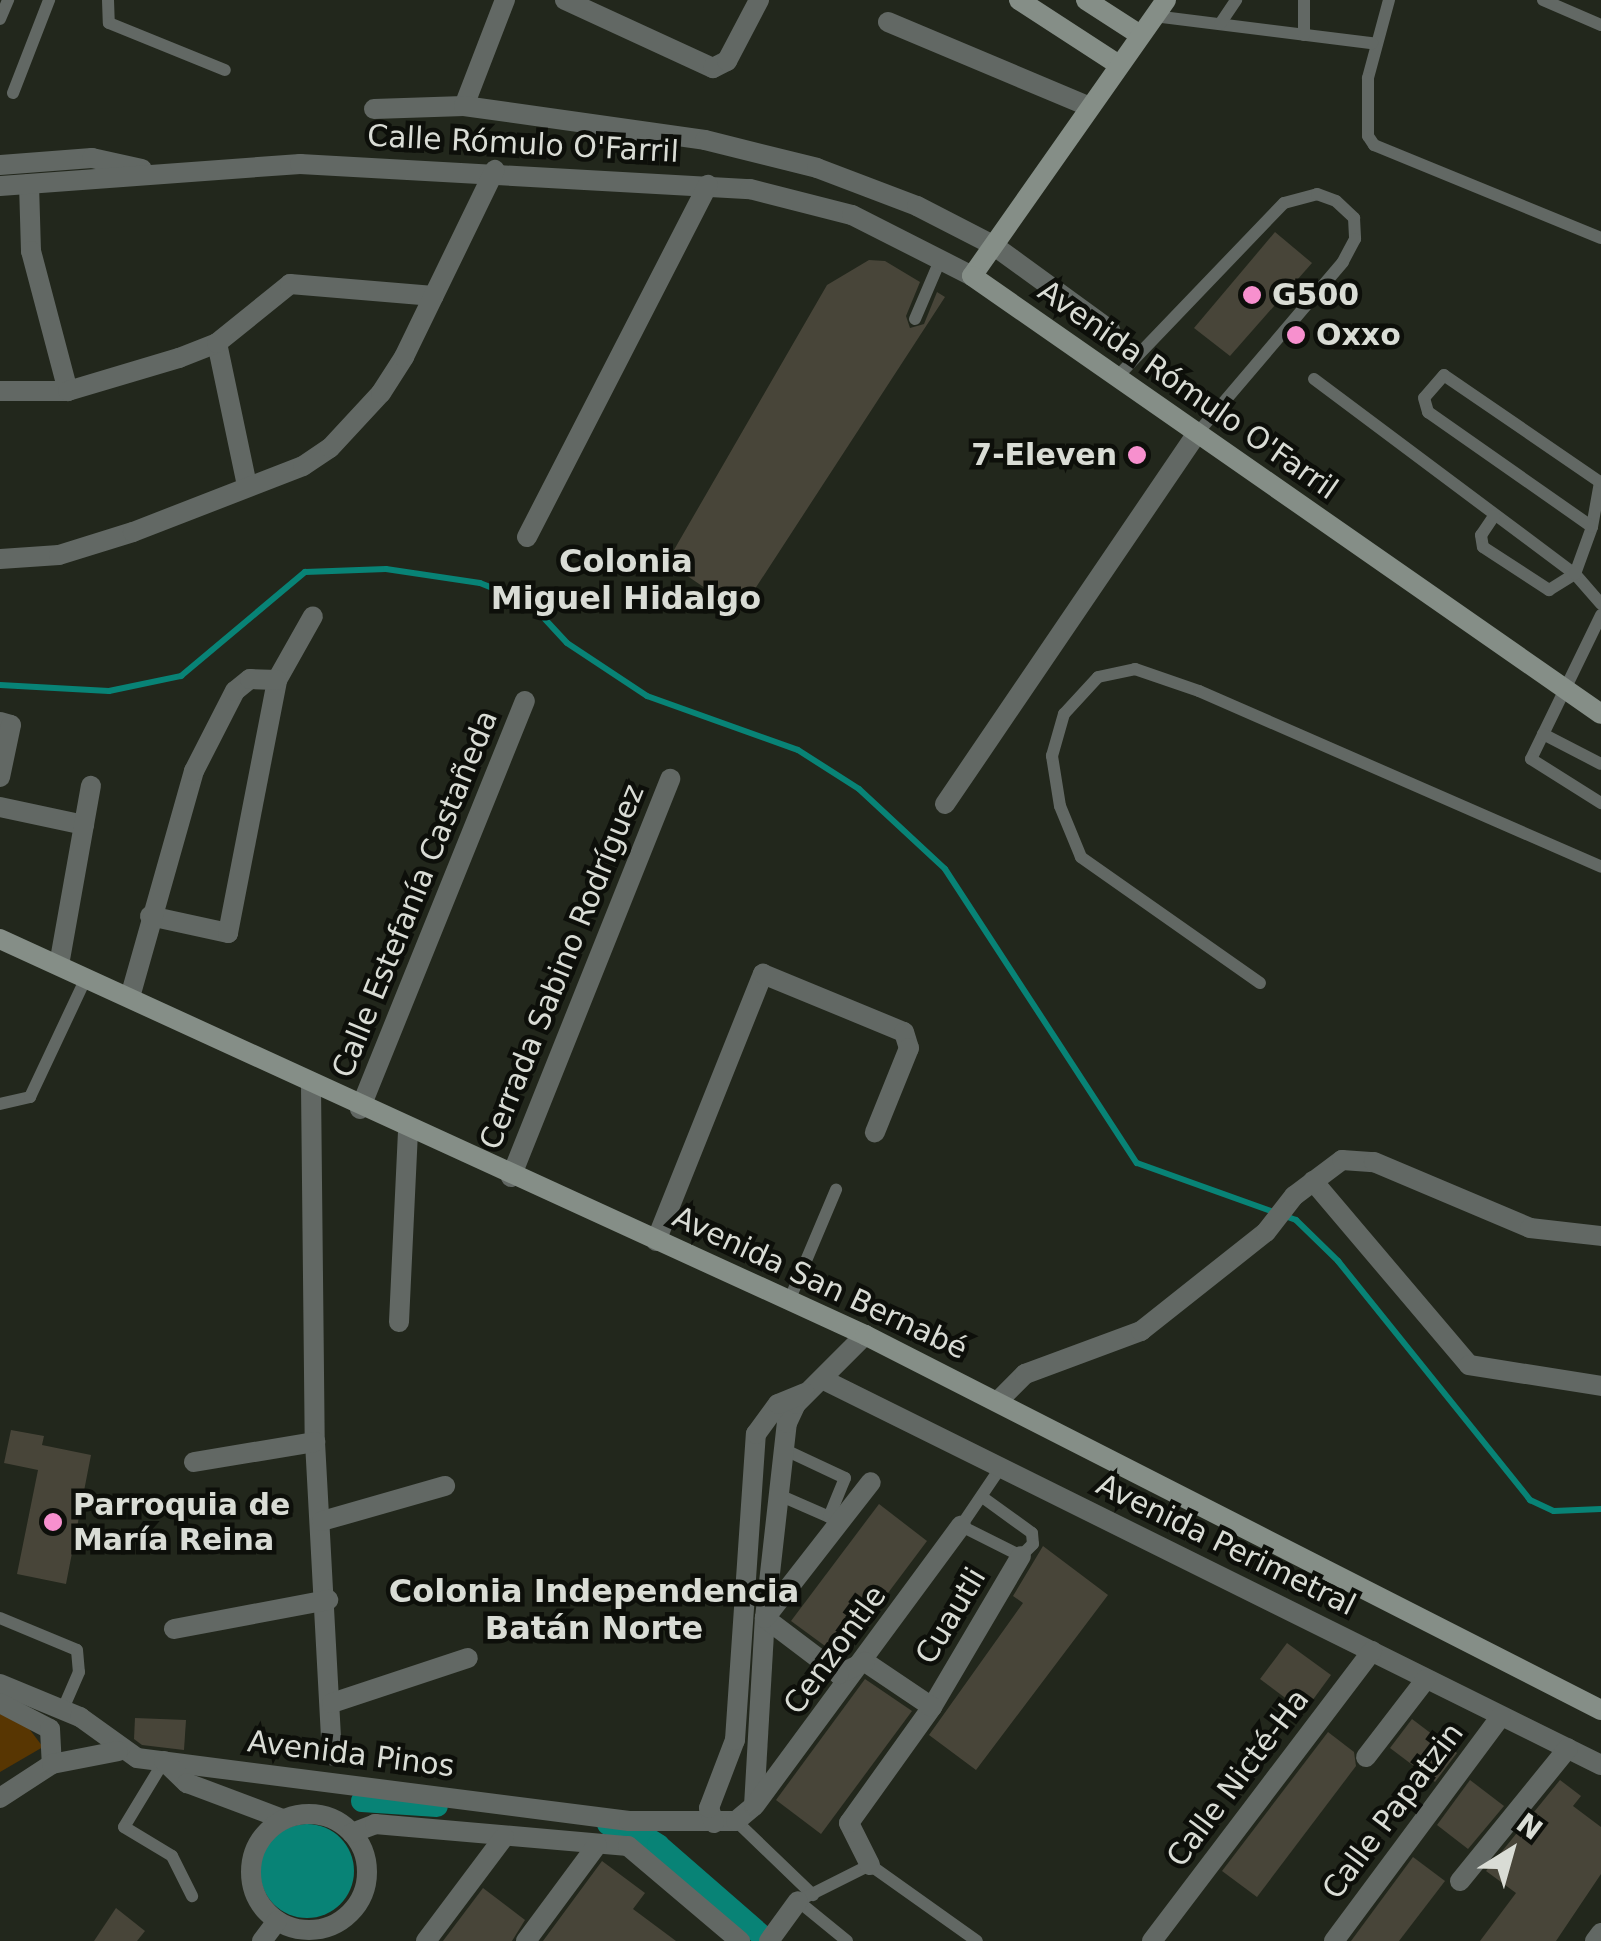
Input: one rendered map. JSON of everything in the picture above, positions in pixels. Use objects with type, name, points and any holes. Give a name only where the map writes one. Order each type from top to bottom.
[{"type":"main road","points":[[1019,0],[1119,66]]},
{"type":"main road","points":[[1086,0],[1140,36]]},
{"type":"main road","points":[[972,276],[1160,8]]},
{"type":"main road","name":"Avenida Rómulo O'Farril","points":[[972,276],[1563,694],[1601,714]]},
{"type":"main road","name":"Avenida San Bernabé","points":[[0,939],[130,996],[360,1110],[865,1335],[1601,1710]]},
{"type":"street","points":[[464,106],[504,0]]},
{"type":"street","points":[[565,0],[712,68],[727,61],[759,0]]},
{"type":"street","points":[[888,22],[1090,107]]},
{"type":"street","points":[[374,109],[464,106],[705,140],[816,168],[918,206],[992,245],[1110,330]]},
{"type":"street","points":[[0,165],[92,158],[149,171]]},
{"type":"street","name":"Calle Rómulo O'Farril","points":[[0,186],[149,171],[300,164],[495,170],[708,185],[527,537]]},
{"type":"street","points":[[0,559],[59,555],[304,466],[330,448],[382,392],[495,170]]},
{"type":"street","points":[[29,184],[31,251],[68,391]]},
{"type":"street","name":"Avenida Rómulo O'Farril","points":[[708,185],[821,206],[942,258],[972,276]]},
{"type":"street","points":[[0,391],[68,391],[217,343],[290,284],[434,296]]},
{"type":"street","points":[[217,343],[248,485]]},
{"type":"street","points":[[945,804],[1196,435]]},
{"type":"street","points":[[150,916],[223,936],[231,927],[278,680],[313,616]]},
{"type":"street","points":[[130,996],[175,823],[220,716],[250,679],[278,680]]},
{"type":"street","name":"Calle Estefanía Castañeda","points":[[360,1110],[525,701]]},
{"type":"street","points":[[0,722],[11,725],[0,778]]},
{"type":"street","name":"Cerrada Sabino Rodríguez","points":[[510,1177],[670,780]]},
{"type":"street","points":[[59,966],[91,786]]},
{"type":"street","points":[[0,807],[84,825]]},
{"type":"street","points":[[656,1241],[762,974],[904,1032],[909,1048],[875,1132]]},
{"type":"street","points":[[312,1086],[314,1442],[328,1600],[332,1756]]},
{"type":"street","points":[[399,1322],[408,1131]]},
{"type":"street","points":[[999,1400],[1026,1374],[1141,1330],[1266,1232],[1294,1196],[1356,1157],[1530,1228],[1601,1236]]},
{"type":"street","points":[[1313,1181],[1469,1366],[1601,1386]]},
{"type":"street","points":[[736,1821],[754,1806],[764,1618],[782,1449],[791,1413],[865,1335]]},
{"type":"street","points":[[714,1823],[709,1808],[735,1740],[756,1434],[778,1404],[816,1386]]},
{"type":"street","name":"Avenida Perimetral","points":[[816,1386],[1001,1467],[1601,1765]]},
{"type":"street","points":[[194,1462],[314,1442]]},
{"type":"street","points":[[764,1618],[871,1482]]},
{"type":"street","points":[[322,1521],[445,1486]]},
{"type":"street","name":"Cenzontle","points":[[754,1806],[865,1662],[961,1526]]},
{"type":"street","name":"Cuautli","points":[[870,1865],[848,1823],[932,1707],[1021,1556]]},
{"type":"street","points":[[174,1629],[328,1600]]},
{"type":"street","points":[[764,1618],[839,1674],[865,1662],[932,1707]]},
{"type":"street","name":"Calle Nicté-Ha","points":[[1152,1941],[1372,1651]]},
{"type":"street","points":[[332,1703],[468,1658]]},
{"type":"street","points":[[1366,1757],[1426,1680]]},
{"type":"street","name":"Avenida Pinos","points":[[0,1684],[63,1709],[118,1751],[164,1761],[629,1821],[736,1821]]},
{"type":"street","points":[[0,1703],[50,1729],[52,1764]]},
{"type":"street","name":"Calle Papatzin","points":[[1334,1941],[1501,1716]]},
{"type":"street","points":[[1460,1881],[1568,1748]]},
{"type":"street","points":[[0,1798],[52,1764],[118,1751]]},
{"type":"street","points":[[164,1761],[187,1783],[283,1819]]},
{"type":"street","points":[[308,1813],[332,1818],[352,1833],[366,1871],[353,1910],[331,1926],[303,1930],[277,1921],[256,1898],[250,1868],[260,1839],[283,1819],[308,1813]]},
{"type":"street","points":[[352,1833],[376,1824],[628,1846],[740,1941]]},
{"type":"street","points":[[426,1941],[504,1837]]},
{"type":"street","points":[[526,1941],[597,1846]]},
{"type":"street","points":[[772,1934],[806,1898]]},
{"type":"street","points":[[262,1941],[277,1921]]},
{"type":"street","points":[[1595,1941],[1601,1933]]},
{"type":"lane","points":[[0,19],[8,0]]},
{"type":"lane","points":[[13,93],[49,0]]},
{"type":"lane","points":[[108,0],[109,23],[225,70]]},
{"type":"lane","points":[[1220,24],[1236,0]]},
{"type":"lane","points":[[1304,0],[1304,35]]},
{"type":"lane","points":[[1389,0],[1372,43],[1368,136],[1374,146],[1601,238]]},
{"type":"lane","points":[[1543,0],[1601,25]]},
{"type":"lane","points":[[1160,8],[1220,24],[1372,43]]},
{"type":"lane","points":[[1117,376],[1284,203],[1317,194],[1336,201],[1354,218],[1355,239],[1343,262],[1196,435]]},
{"type":"lane","points":[[915,319],[942,258]]},
{"type":"lane","points":[[1494,516],[1478,541],[1544,590],[1576,574],[1592,527],[1600,490],[1596,474],[1452,375],[1438,380],[1424,398],[1428,412],[1592,527]]},
{"type":"lane","points":[[1314,379],[1576,574],[1601,604]]},
{"type":"lane","points":[[1601,615],[1542,734],[1532,764],[1601,803]]},
{"type":"lane","points":[[1588,647],[1601,654]]},
{"type":"lane","points":[[1260,983],[1082,856],[1060,806],[1052,756],[1064,714],[1098,676],[1135,669],[1199,691],[1601,867]]},
{"type":"lane","points":[[1542,734],[1601,764]]},
{"type":"lane","points":[[0,1104],[30,1097],[86,978]]},
{"type":"lane","points":[[788,1301],[836,1190]]},
{"type":"lane","points":[[778,1495],[829,1517],[845,1478],[782,1449]]},
{"type":"lane","points":[[984,1498],[1032,1533],[1033,1544],[1021,1556],[961,1526],[984,1498],[1001,1467]]},
{"type":"lane","points":[[0,1618],[77,1650],[79,1672],[63,1709]]},
{"type":"lane","points":[[164,1761],[124,1827],[172,1856],[192,1896]]},
{"type":"lane","points":[[736,1821],[847,1941]]},
{"type":"lane","points":[[806,1898],[870,1865],[977,1941]]},
{"type":"shaded area","points":[[0,1714],[27,1726],[43,1747],[0,1772]]},
{"type":"water","points":[[307,1824],[325,1828],[340,1838],[350,1853],[354,1871],[350,1889],[340,1904],[325,1914],[307,1918],[289,1914],[274,1904],[264,1889],[260,1871],[264,1853],[274,1838],[289,1828]]},
{"type":"building","name":"G500","points":[[1275,232],[1312,263],[1230,356],[1194,328]]},
{"type":"building","points":[[869,260],[885,261],[920,282],[906,316],[910,328],[924,324],[937,292],[945,297],[740,612],[667,562],[827,285]]},
{"type":"building","name":"Parroquia de María Reina","points":[[11,1430],[44,1436],[42,1445],[91,1455],[66,1584],[17,1574],[38,1470],[4,1463]]},
{"type":"building","points":[[879,1504],[927,1541],[840,1657],[791,1621]]},
{"type":"building","points":[[1043,1546],[1108,1595],[976,1770],[929,1735],[1023,1603],[1013,1596]]},
{"type":"building","points":[[1287,1643],[1331,1675],[1304,1712],[1260,1679]]},
{"type":"building","points":[[865,1679],[912,1711],[821,1834],[776,1800]]},
{"type":"building","points":[[135,1718],[186,1720],[184,1750],[142,1745],[134,1739]]},
{"type":"building","points":[[1412,1719],[1457,1753],[1435,1782],[1390,1748]]},
{"type":"building","points":[[1328,1732],[1354,1752],[1356,1766],[1257,1897],[1222,1871]]},
{"type":"building","points":[[1470,1780],[1504,1806],[1468,1849],[1437,1825]]},
{"type":"building","points":[[1560,1780],[1581,1796],[1573,1806],[1601,1827],[1601,1874],[1556,1941],[1480,1941],[1516,1893],[1486,1871]]},
{"type":"building","points":[[1413,1857],[1445,1881],[1399,1941],[1351,1941]]},
{"type":"building","points":[[602,1861],[645,1893],[633,1909],[676,1941],[543,1941]]},
{"type":"building","points":[[483,1888],[525,1920],[512,1941],[443,1941]]},
{"type":"building","points":[[116,1908],[145,1931],[137,1941],[94,1941]]},
{"type":"waterway","points":[[0,685],[109,691],[181,676],[305,572],[386,569],[480,583],[530,603],[567,643],[647,696],[798,750],[859,789],[945,869],[1137,1163],[1296,1220],[1338,1261],[1530,1500],[1554,1511],[1601,1509]]},
{"type":"waterway","points":[[362,1801],[437,1806]]},
{"type":"waterway","points":[[608,1824],[628,1826],[658,1845],[768,1941]]},
{"type":"place","name":"G500","points":[[1252,295]]},
{"type":"place","name":"Oxxo","points":[[1296,335]]},
{"type":"place","name":"7-Eleven","points":[[1137,455]]},
{"type":"place","name":"Parroquia de María Reina","points":[[53,1522]]},
{"type":"district","name":"Colonia Miguel Hidalgo","points":[[626,580]]},
{"type":"district","name":"Colonia Independencia Batán Norte","points":[[594,1610]]}]
